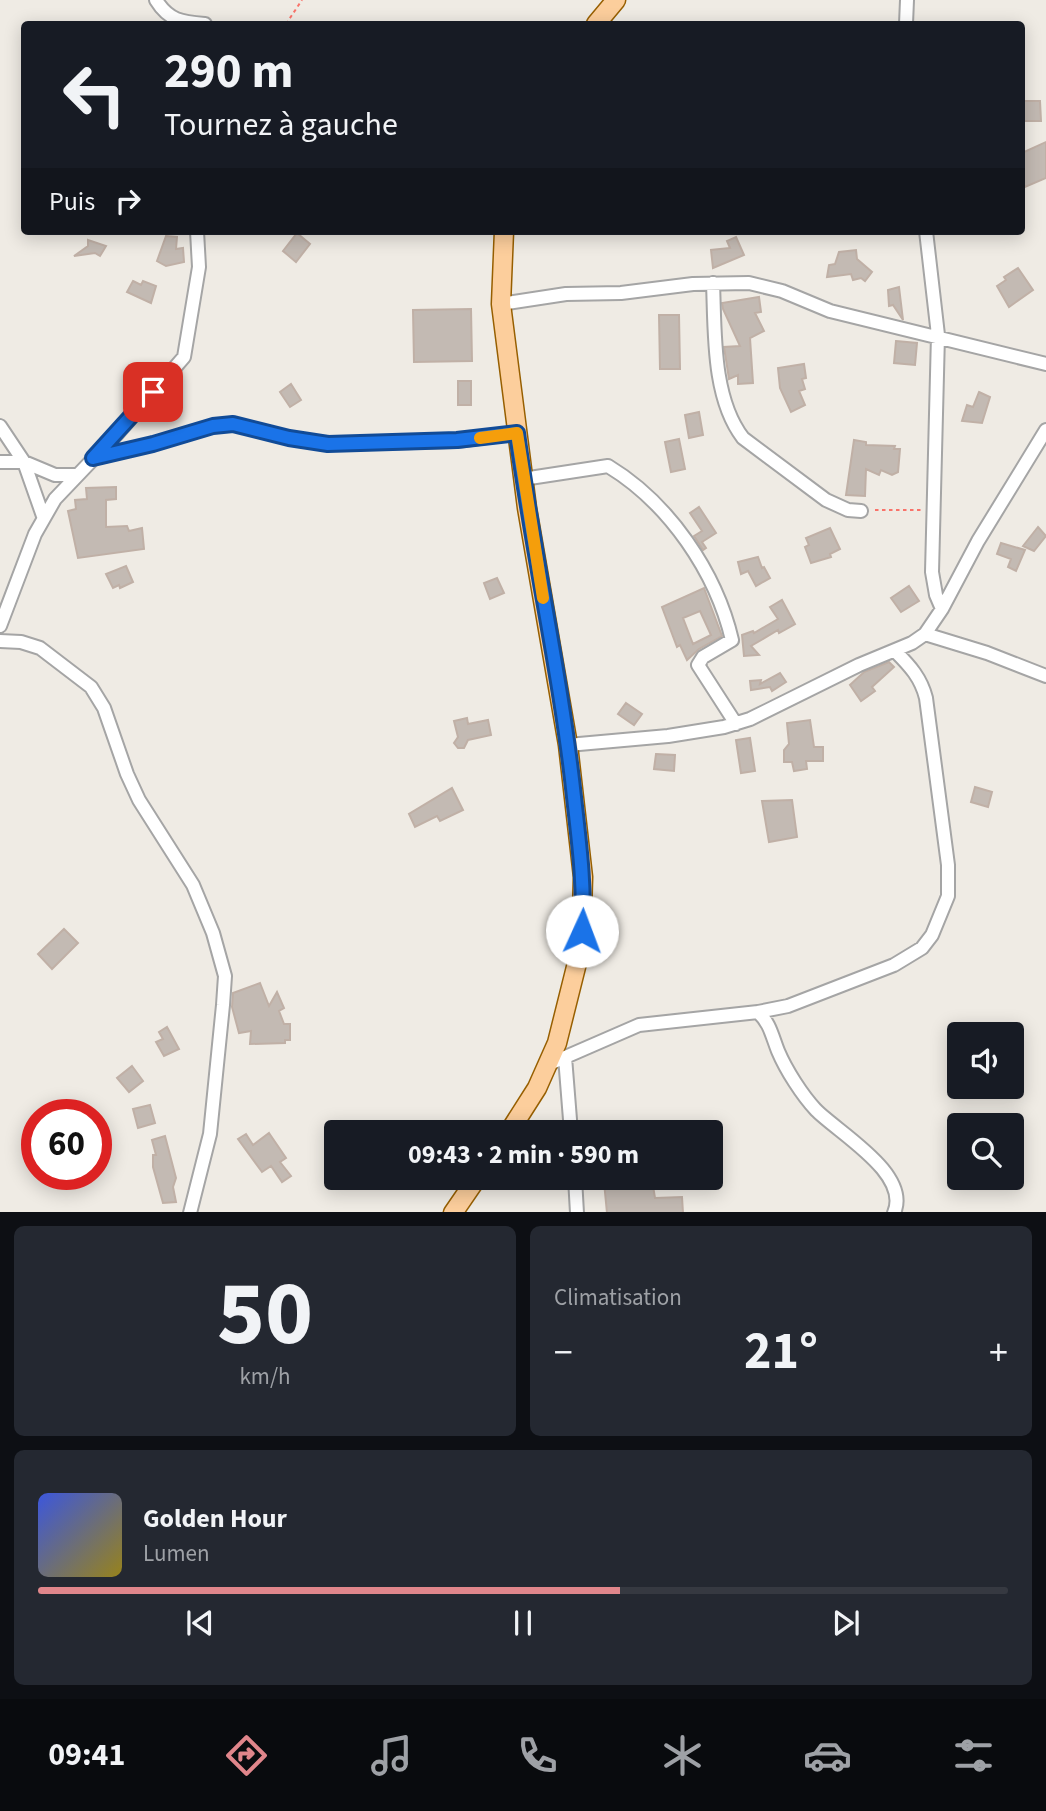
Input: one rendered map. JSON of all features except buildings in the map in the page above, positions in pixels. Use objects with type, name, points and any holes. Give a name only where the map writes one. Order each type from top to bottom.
[{"type":"main road","points":[[598,21],[616,0]]},
{"type":"main road","points":[[504,235],[501,304],[523,479],[568,745],[583,877],[581,947],[557,1043],[537,1088],[517,1120]]},
{"type":"main road","points":[[454,1212],[469,1190]]},
{"type":"street","points":[[156,0],[173,20],[181,21]]},
{"type":"street","points":[[906,21],[907,0]]},
{"type":"street","points":[[0,626],[43,516],[184,356],[199,267],[197,235]]},
{"type":"street","points":[[926,235],[938,335],[932,572],[936,595],[942,609]]},
{"type":"street","points":[[713,283],[715,359],[734,427],[743,438],[803,480],[826,500],[848,510],[861,511]]},
{"type":"street","points":[[501,304],[566,294],[621,293],[713,283],[749,283],[782,291],[830,311],[938,335],[1046,364]]},
{"type":"street","points":[[93,458],[213,426],[233,424],[289,438],[328,444],[457,440],[517,433]]},
{"type":"street","points":[[0,426],[24,462],[43,516]]},
{"type":"street","points":[[568,745],[691,734],[730,725],[790,701],[859,665],[895,652],[925,634],[1046,430]]},
{"type":"street","points":[[0,462],[24,462],[55,475],[77,475]]},
{"type":"street","points":[[523,479],[608,467],[670,521],[711,578],[726,613],[732,640],[703,657],[698,665],[730,725]]},
{"type":"street","points":[[925,634],[987,653],[1046,676]]},
{"type":"street","points":[[0,641],[40,648],[81,677],[98,696],[139,800],[200,898],[218,946],[225,976],[212,1124],[190,1212]]},
{"type":"street","points":[[548,1065],[639,1025],[758,1012],[788,1006],[894,965],[922,948],[932,934],[948,896],[948,865],[923,684],[895,652]]},
{"type":"street","points":[[758,1012],[766,1019],[779,1052],[815,1109],[879,1165],[894,1183],[898,1195],[894,1212]]},
{"type":"street","points":[[565,1057],[570,1120]]},
{"type":"street","points":[[576,1190],[578,1212]]},
{"type":"path","points":[[288,21],[302,0]]},
{"type":"path","points":[[861,511],[933,510]]},
{"type":"slow traffic","points":[[480,438],[517,433],[543,598]]},
{"type":"route","points":[[153,392],[93,458],[213,426],[233,424],[289,438],[328,444],[457,440],[517,433],[527,508],[568,745],[583,877],[582,931]]}]
